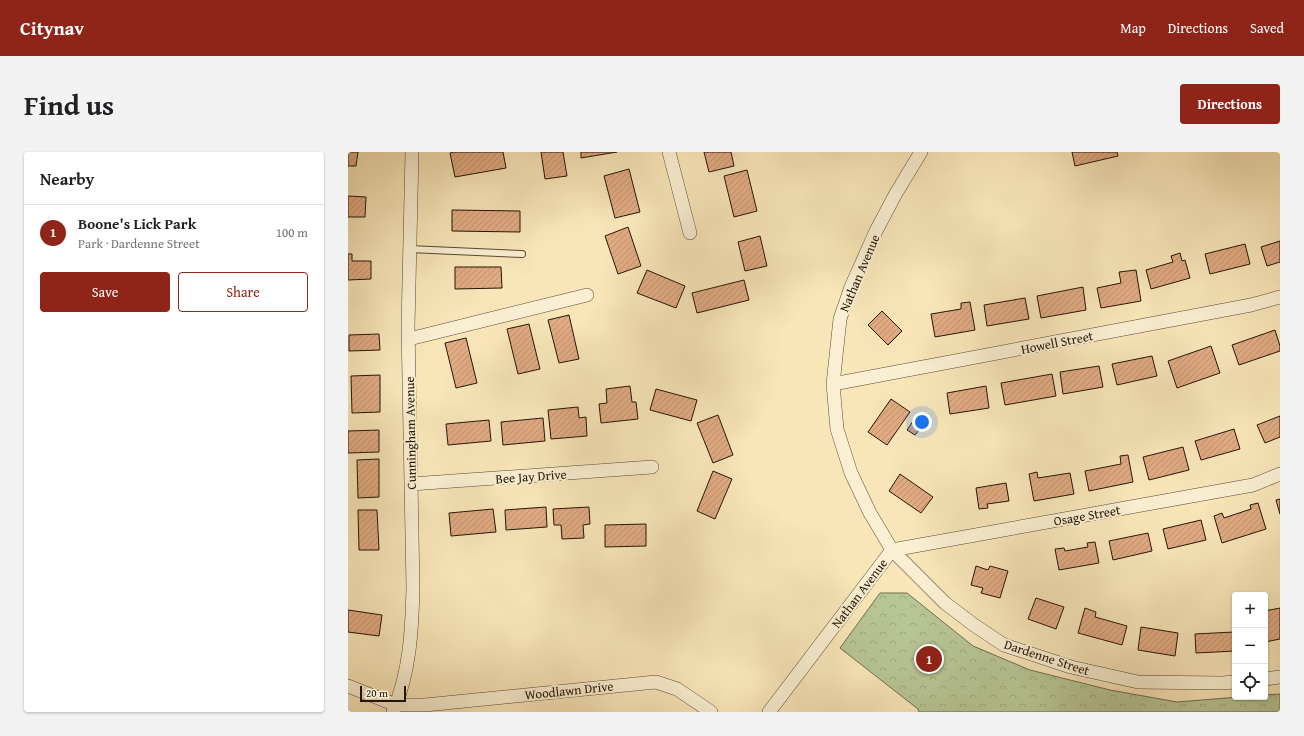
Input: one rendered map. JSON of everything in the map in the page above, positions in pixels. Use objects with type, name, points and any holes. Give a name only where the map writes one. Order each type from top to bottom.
[{"type":"street","name":"Cunningham Avenue","points":[[394,708],[408,661],[412,629],[413,587],[409,249],[412,152]]},
{"type":"street","points":[[669,152],[690,233]]},
{"type":"street","name":"Nathan Avenue","points":[[770,712],[892,550],[870,513],[851,473],[837,429],[833,384],[840,319],[851,288],[876,231],[895,195],[921,152]]},
{"type":"street","points":[[409,339],[587,296]]},
{"type":"street","name":"Howell Street","points":[[833,384],[1251,305],[1280,297]]},
{"type":"street","name":"Bee Jay Drive","points":[[411,484],[652,467]]},
{"type":"street","name":"Osage Street","points":[[892,550],[1252,485],[1280,474]]},
{"type":"street","name":"Dardenne Street","points":[[892,550],[945,603],[1004,645],[1071,667],[1138,682],[1232,682]]},
{"type":"street","points":[[1268,678],[1280,677]]},
{"type":"street","name":"Woodlawn Drive","points":[[394,708],[656,682],[677,689],[711,712]]},
{"type":"street","points":[[348,686],[394,708]]},
{"type":"lane","points":[[409,249],[522,254]]},
{"type":"green space","points":[[880,593],[907,593],[973,646],[1030,670],[1110,690],[1177,702],[1232,698],[1232,700],[1268,700],[1268,695],[1280,694],[1280,712],[919,712],[918,709],[840,648]]},
{"type":"building","points":[[348,152],[358,152],[356,166],[348,166]]},
{"type":"building","points":[[503,152],[506,168],[455,177],[450,153]]},
{"type":"building","points":[[541,152],[563,152],[567,176],[545,179]]},
{"type":"building","points":[[581,152],[617,152],[581,158]]},
{"type":"building","points":[[704,152],[731,152],[734,166],[709,172]]},
{"type":"building","points":[[1072,152],[1117,152],[1118,156],[1075,166]]},
{"type":"building","points":[[629,169],[640,212],[615,218],[604,176]]},
{"type":"building","points":[[747,170],[757,211],[734,217],[724,176]]},
{"type":"building","points":[[348,196],[366,197],[365,217],[348,217]]},
{"type":"building","points":[[452,210],[520,211],[520,232],[452,231]]},
{"type":"building","points":[[628,227],[641,266],[618,274],[605,236]]},
{"type":"building","points":[[760,236],[767,266],[745,271],[738,242]]},
{"type":"building","points":[[1280,241],[1280,262],[1267,266],[1261,247]]},
{"type":"building","points":[[1245,244],[1250,264],[1210,274],[1205,254]]},
{"type":"building","points":[[1180,253],[1182,261],[1185,260],[1190,278],[1151,289],[1146,270],[1173,262],[1171,256]]},
{"type":"building","points":[[348,254],[352,254],[352,261],[371,261],[371,279],[348,280]]},
{"type":"building","points":[[455,267],[501,267],[502,288],[455,289]]},
{"type":"building","points":[[647,270],[685,286],[676,308],[637,293]]},
{"type":"building","points":[[1136,270],[1141,301],[1101,308],[1097,288],[1121,283],[1119,272]]},
{"type":"building","points":[[744,280],[749,300],[697,313],[692,293]]},
{"type":"building","points":[[1083,287],[1086,310],[1041,318],[1037,296]]},
{"type":"building","points":[[1025,298],[1029,319],[987,326],[984,305]]},
{"type":"building","points":[[970,302],[975,330],[935,337],[931,314],[961,309],[961,303]]},
{"type":"building","points":[[882,311],[902,331],[888,345],[868,325]]},
{"type":"building","points":[[569,315],[579,359],[559,363],[548,320]]},
{"type":"building","points":[[529,324],[540,369],[518,374],[507,329]]},
{"type":"building","points":[[1275,330],[1280,351],[1239,365],[1232,345]]},
{"type":"building","points":[[379,334],[380,350],[349,351],[349,335]]},
{"type":"building","points":[[466,338],[477,383],[456,388],[445,343]]},
{"type":"building","points":[[1211,346],[1220,373],[1177,388],[1168,361]]},
{"type":"building","points":[[1152,356],[1157,376],[1117,385],[1112,364]]},
{"type":"building","points":[[1099,366],[1103,387],[1063,394],[1060,372]]},
{"type":"building","points":[[1052,374],[1056,396],[1005,405],[1001,383]]},
{"type":"building","points":[[380,375],[380,412],[352,413],[351,376]]},
{"type":"building","points":[[630,386],[632,402],[636,402],[638,419],[601,423],[599,404],[607,403],[606,389]]},
{"type":"building","points":[[986,386],[989,408],[950,414],[947,393]]},
{"type":"building","points":[[656,389],[697,400],[691,421],[650,410]]},
{"type":"building","points":[[891,399],[910,412],[887,445],[868,432]]},
{"type":"building","points":[[578,407],[579,418],[586,417],[587,436],[551,439],[548,410]]},
{"type":"building","points":[[718,415],[733,455],[713,463],[697,423]]},
{"type":"building","points":[[1280,416],[1280,437],[1265,443],[1257,425]]},
{"type":"building","points":[[543,418],[545,441],[503,445],[501,422]]},
{"type":"building","points":[[915,418],[924,424],[915,435],[907,430]]},
{"type":"building","points":[[489,420],[491,441],[448,445],[446,424]]},
{"type":"building","points":[[1234,429],[1240,449],[1201,460],[1195,441]]},
{"type":"building","points":[[379,430],[379,452],[348,453],[348,431]]},
{"type":"building","points":[[1183,447],[1189,470],[1149,480],[1143,457]]},
{"type":"building","points":[[1128,455],[1133,482],[1089,491],[1085,471],[1121,464],[1120,456]]},
{"type":"building","points":[[379,459],[379,497],[358,498],[357,460]]},
{"type":"building","points":[[713,471],[732,479],[715,519],[697,511]]},
{"type":"building","points":[[1037,472],[1038,478],[1070,473],[1074,494],[1034,501],[1029,474]]},
{"type":"building","points":[[900,474],[933,497],[921,513],[889,491]]},
{"type":"building","points":[[1006,483],[1009,501],[987,504],[988,508],[979,509],[976,488]]},
{"type":"building","points":[[1280,499],[1280,514],[1276,500]]},
{"type":"building","points":[[1258,503],[1266,529],[1222,543],[1214,516],[1222,513],[1224,518],[1251,509],[1250,505]]},
{"type":"building","points":[[546,507],[547,527],[506,530],[505,510]]},
{"type":"building","points":[[589,507],[590,524],[583,525],[584,538],[562,539],[561,525],[554,525],[553,509]]},
{"type":"building","points":[[493,509],[496,532],[451,536],[449,513]]},
{"type":"building","points":[[358,510],[377,510],[379,550],[359,550]]},
{"type":"building","points":[[1201,520],[1206,540],[1168,549],[1163,529]]},
{"type":"building","points":[[646,524],[646,546],[605,547],[605,525]]},
{"type":"building","points":[[1148,533],[1152,551],[1113,560],[1109,541]]},
{"type":"building","points":[[1095,542],[1099,563],[1059,570],[1055,549],[1064,548],[1065,551],[1088,547],[1087,543]]},
{"type":"building","points":[[976,566],[988,570],[990,566],[1008,571],[1000,598],[981,593],[983,588],[971,585]]},
{"type":"building","points":[[1036,598],[1064,607],[1056,629],[1028,619]]},
{"type":"building","points":[[1085,608],[1096,612],[1095,617],[1127,626],[1122,645],[1078,633]]},
{"type":"building","points":[[1280,608],[1280,639],[1268,641],[1268,610]]},
{"type":"building","points":[[348,610],[382,615],[379,636],[348,632]]},
{"type":"building","points":[[1141,627],[1178,633],[1175,656],[1138,650]]},
{"type":"building","points":[[1232,632],[1232,651],[1196,653],[1195,634]]},
{"type":"place","name":"Boone's Lick Park","points":[[929,659]]}]
